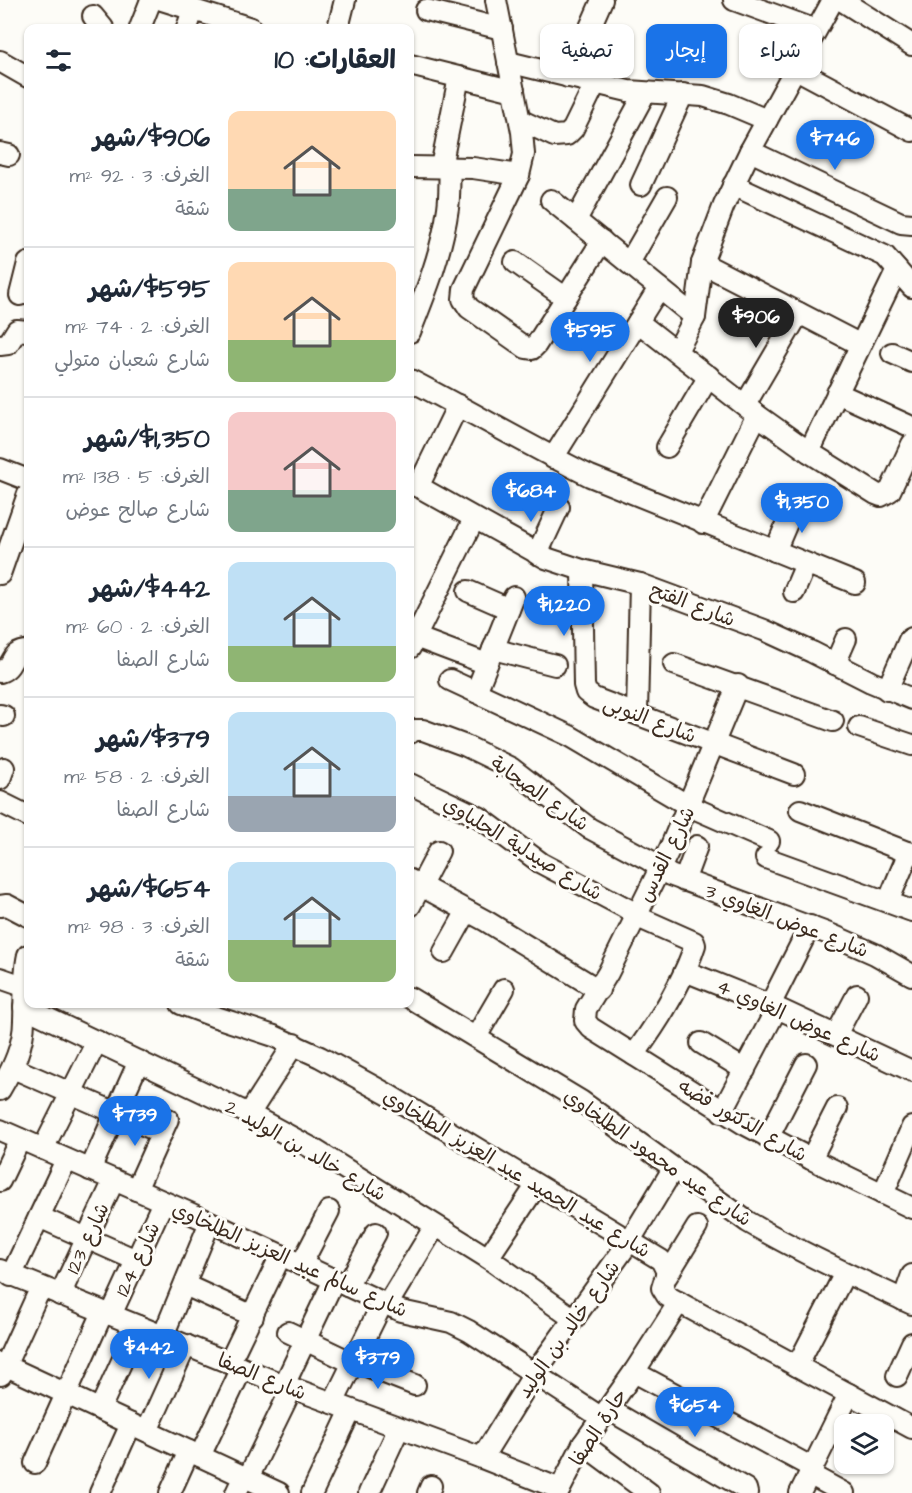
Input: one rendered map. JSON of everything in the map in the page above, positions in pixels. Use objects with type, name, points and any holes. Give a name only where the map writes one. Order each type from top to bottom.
[{"type":"street","points":[[142,24],[151,0]]},
{"type":"street","points":[[162,0],[190,19],[222,24]]},
{"type":"street","points":[[339,24],[345,0]]},
{"type":"street","points":[[496,0],[520,120],[524,154],[519,175],[466,284],[463,299],[469,308],[526,348],[532,349],[602,241]]},
{"type":"street","points":[[591,24],[602,0]]},
{"type":"street","points":[[819,24],[833,0]]},
{"type":"street","points":[[841,0],[912,45]]},
{"type":"street","points":[[744,2],[801,24]]},
{"type":"street","points":[[426,10],[502,29]]},
{"type":"street","points":[[0,60],[24,75]]},
{"type":"street","points":[[508,63],[540,70]]},
{"type":"street","points":[[414,66],[514,91]]},
{"type":"street","points":[[414,322],[442,238],[448,207],[446,167],[459,77]]},
{"type":"street","points":[[572,78],[645,93],[682,94],[716,99],[767,120]]},
{"type":"street","points":[[677,351],[695,316],[702,263],[733,185],[789,78]]},
{"type":"street","points":[[813,78],[912,131]]},
{"type":"street","points":[[520,120],[554,136],[567,135],[573,129],[595,84]]},
{"type":"street","points":[[576,220],[645,93]]},
{"type":"street","points":[[641,185],[682,94]]},
{"type":"street","points":[[750,151],[901,223],[912,224]]},
{"type":"street","points":[[414,167],[446,167],[519,175]]},
{"type":"street","points":[[733,185],[885,256],[912,287]]},
{"type":"street","points":[[629,263],[667,197]]},
{"type":"street","points":[[551,200],[695,316]]},
{"type":"street","points":[[515,262],[566,298]]},
{"type":"street","points":[[702,263],[859,344]]},
{"type":"street","points":[[809,452],[859,344],[897,270]]},
{"type":"street","points":[[20,295],[24,279]]},
{"type":"street","points":[[553,458],[659,288]]},
{"type":"street","points":[[703,523],[751,410],[799,313]]},
{"type":"street","points":[[638,322],[809,452],[876,494],[886,495],[893,487],[912,444]]},
{"type":"street","points":[[0,345],[8,344],[17,330],[24,331]]},
{"type":"street","points":[[892,353],[912,362]]},
{"type":"street","points":[[667,447],[709,376]]},
{"type":"street","points":[[414,382],[553,458],[609,484],[855,584]]},
{"type":"street","points":[[837,393],[912,427]]},
{"type":"street","points":[[414,485],[458,405]]},
{"type":"street","points":[[0,469],[24,478]]},
{"type":"street","name":"شارع الفتح","points":[[414,485],[537,554],[582,570],[640,584],[764,630],[887,690],[912,699]]},
{"type":"street","points":[[775,551],[796,502]]},
{"type":"street","points":[[0,574],[24,505]]},
{"type":"street","points":[[537,554],[559,507]]},
{"type":"street","points":[[414,634],[474,519]]},
{"type":"street","points":[[794,592],[806,564]]},
{"type":"street","name":"شارع النوبى","points":[[582,570],[586,693],[794,774]]},
{"type":"street","points":[[637,713],[640,584]]},
{"type":"street","points":[[468,591],[512,603],[476,692]]},
{"type":"street","points":[[887,690],[909,640],[912,638]]},
{"type":"street","points":[[835,664],[846,639]]},
{"type":"street","points":[[414,641],[490,656],[555,665]]},
{"type":"street","points":[[0,672],[9,667],[18,652],[24,651]]},
{"type":"street","points":[[674,664],[738,685],[833,721]]},
{"type":"street","points":[[450,680],[570,736],[689,806],[768,849],[888,903],[912,911]]},
{"type":"street","name":"شارع القدس","points":[[584,1017],[586,1009],[599,990],[661,868],[738,685]]},
{"type":"street","points":[[859,726],[912,745]]},
{"type":"street","name":"شارع الصحابة","points":[[414,732],[428,732],[466,746],[511,768],[589,828],[661,868]]},
{"type":"street","name":"شارع صيدلية الحلباوي","points":[[414,785],[479,817],[541,863],[626,908],[636,916],[693,940],[695,945],[685,970]]},
{"type":"street","points":[[0,802],[24,814]]},
{"type":"street","points":[[800,810],[910,853],[888,903]]},
{"type":"street","points":[[684,881],[697,846]]},
{"type":"street","points":[[439,850],[415,883],[467,911],[599,990]]},
{"type":"street","name":"شارع عوض الغاوي 3","points":[[661,868],[684,881],[810,926],[875,954],[912,975]]},
{"type":"street","points":[[0,906],[7,905],[24,914]]},
{"type":"street","points":[[444,952],[467,911]]},
{"type":"street","points":[[722,1112],[745,1070],[810,926]]},
{"type":"street","points":[[634,1055],[663,1013],[685,970]]},
{"type":"street","name":"شارع عوض الغاوي 4","points":[[685,970],[774,1007],[912,1071]]},
{"type":"street","points":[[0,978],[23,986]]},
{"type":"street","points":[[24,980],[24,1007]]},
{"type":"street","points":[[476,1037],[504,989]]},
{"type":"street","points":[[836,1035],[858,995]]},
{"type":"street","name":"شارع عيد محمود الطلخاوي","points":[[414,1000],[581,1101],[748,1222],[775,1238],[908,1302]]},
{"type":"street","points":[[0,1090],[25,1022],[24,1008]]},
{"type":"street","name":"شارع خالد بن الوليد 2","points":[[26,1008],[249,1114],[309,1146],[488,1258],[574,1319]]},
{"type":"street","name":"شارع عبد الحميد عبد العزيز الطلخاوي","points":[[192,1008],[294,1044],[387,1094],[664,1263],[667,1276],[662,1285],[663,1291],[679,1302],[912,1428]]},
{"type":"street","name":"شارع الدكتور فضه","points":[[584,1017],[591,1028],[722,1112],[811,1159],[912,1208]]},
{"type":"street","points":[[43,1149],[97,1041]]},
{"type":"street","points":[[702,1043],[745,1070]]},
{"type":"street","points":[[249,1114],[294,1044]]},
{"type":"street","points":[[90,1170],[139,1061]]},
{"type":"street","points":[[10,1063],[116,1113],[165,1126],[136,1190]]},
{"type":"street","points":[[768,1137],[806,1064]]},
{"type":"street","points":[[811,1159],[837,1108]]},
{"type":"street","points":[[883,1194],[912,1127]]},
{"type":"street","name":"شارع سالم عبد العزيز الطلخاوي","points":[[0,1130],[210,1222],[385,1304],[421,1317],[451,1322],[469,1331],[534,1374],[746,1489],[747,1493]]},
{"type":"street","points":[[0,1181],[20,1139]]},
{"type":"street","points":[[6,1273],[39,1217],[66,1160]]},
{"type":"street","name":"شارع خالد بن الوليد","points":[[482,1458],[534,1374],[629,1242],[674,1169]]},
{"type":"street","name":"شارع 123","points":[[60,1295],[114,1180]]},
{"type":"street","points":[[488,1258],[536,1186]]},
{"type":"street","name":"شارع 124","points":[[35,1463],[163,1202]]},
{"type":"street","points":[[301,1264],[329,1211]]},
{"type":"street","points":[[39,1217],[136,1260]]},
{"type":"street","points":[[164,1336],[210,1222]]},
{"type":"street","points":[[312,1493],[342,1407],[354,1362],[385,1304],[435,1226]]},
{"type":"street","points":[[667,1276],[698,1227]]},
{"type":"street","points":[[242,1483],[288,1387],[296,1337],[340,1283],[376,1233]]},
{"type":"street","points":[[170,1493],[194,1453],[236,1365],[253,1317],[281,1255]]},
{"type":"street","name":"شارع الصفا","points":[[6,1273],[288,1387],[482,1458],[559,1491]]},
{"type":"street","points":[[797,1366],[845,1273]]},
{"type":"street","points":[[908,1302],[912,1275]]},
{"type":"street","points":[[185,1285],[253,1317]]},
{"type":"street","points":[[41,1287],[2,1368],[68,1394],[194,1453],[242,1483],[279,1493]]},
{"type":"street","name":"حارة الصفا","points":[[559,1491],[583,1444],[634,1372],[679,1302]]},
{"type":"street","points":[[100,1409],[138,1326]]},
{"type":"street","points":[[296,1337],[354,1362],[415,1384]]},
{"type":"street","points":[[897,1376],[912,1343]]},
{"type":"street","points":[[100,1493],[186,1345]]},
{"type":"street","points":[[634,1372],[811,1471],[844,1493]]},
{"type":"street","points":[[800,1493],[849,1394]]},
{"type":"street","points":[[369,1493],[399,1428]]},
{"type":"street","points":[[583,1444],[649,1493]]}]
